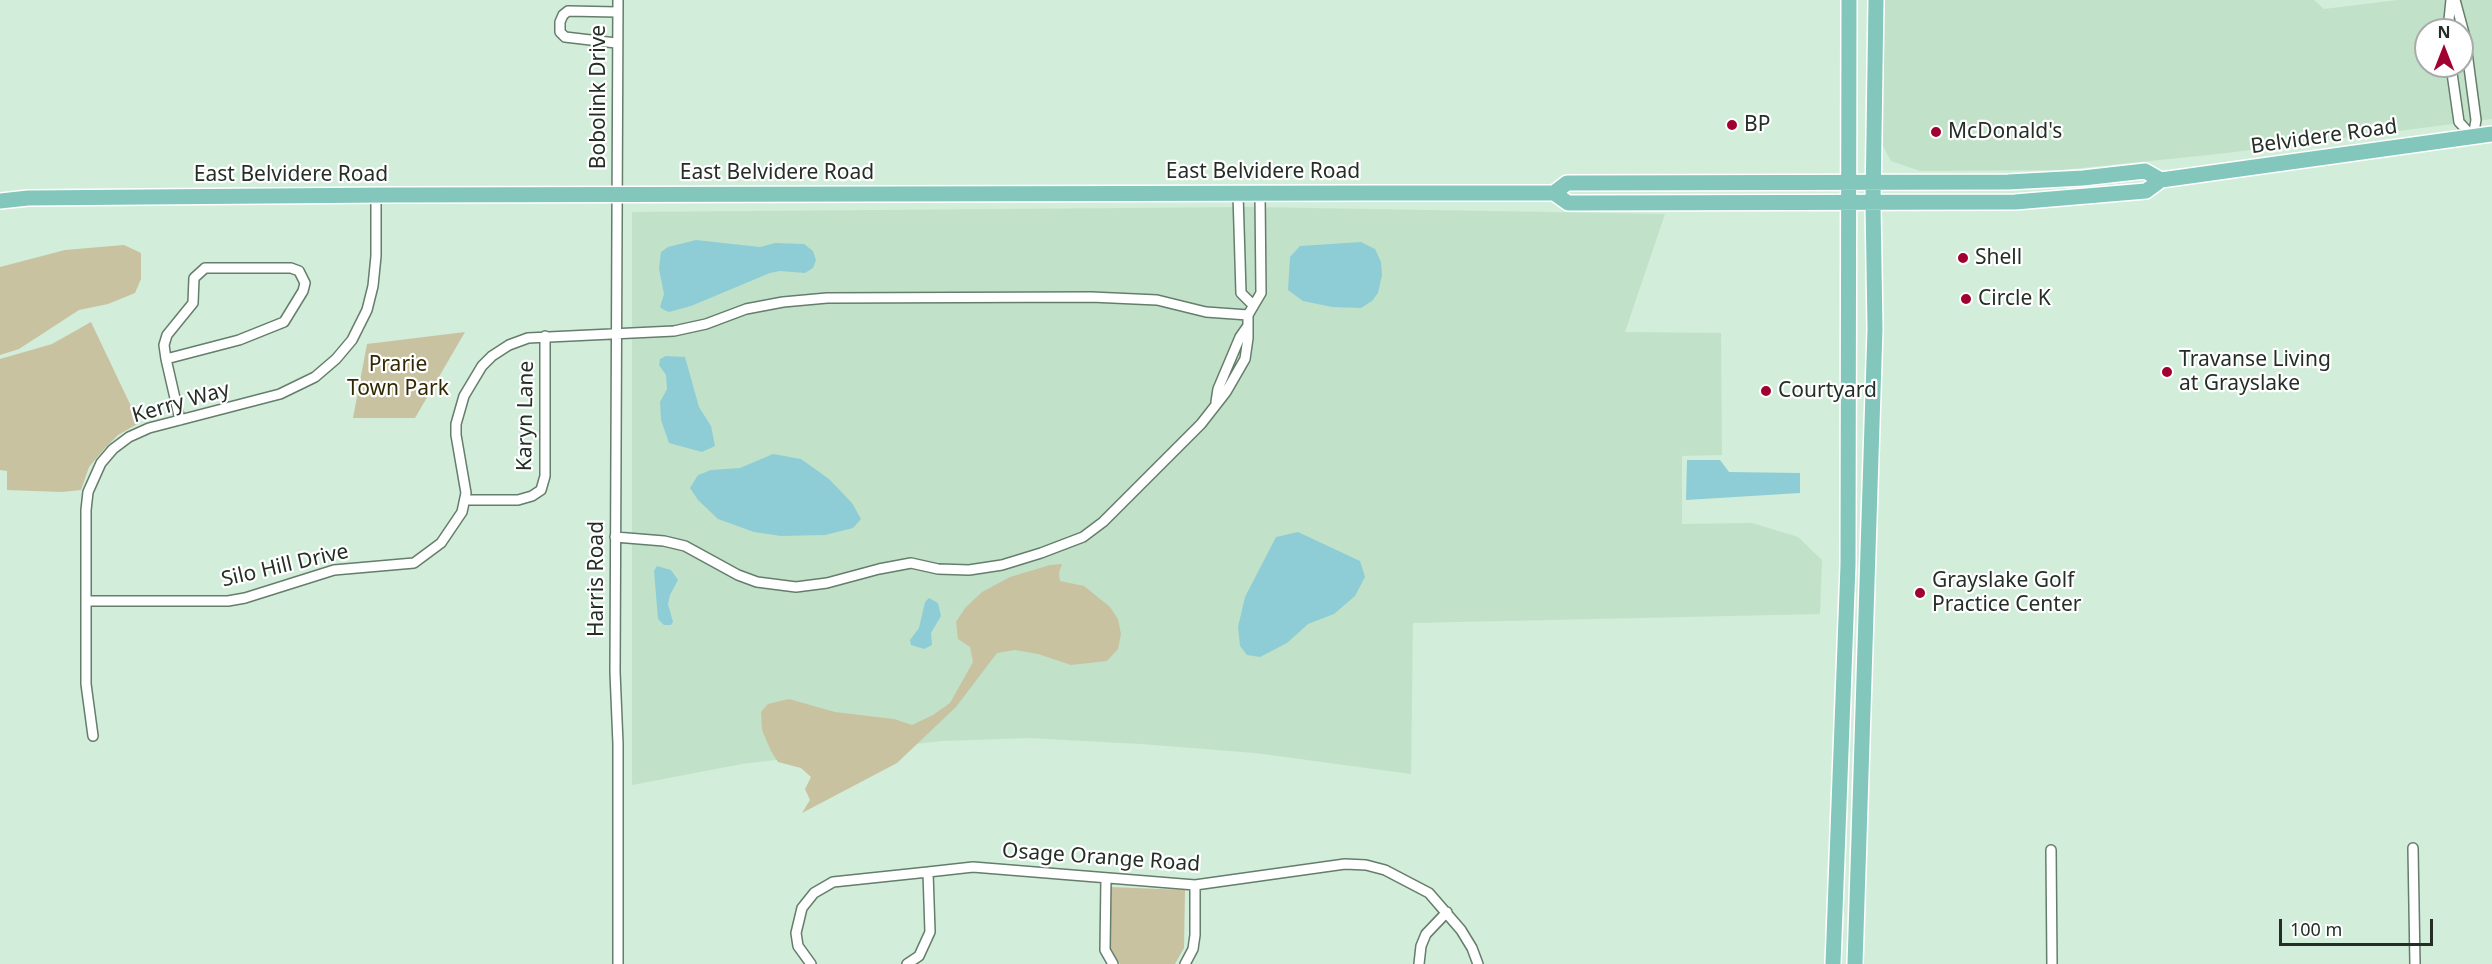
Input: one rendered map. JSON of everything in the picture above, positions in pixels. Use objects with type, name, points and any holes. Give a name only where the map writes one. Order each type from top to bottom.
[{"type":"main road","points":[[1833,964],[1848,565],[1849,0]]},
{"type":"main road","points":[[1855,964],[1875,350],[1873,203],[1876,0]]},
{"type":"main road","name":"Belvidere Road","points":[[1848,203],[2015,202],[2072,199],[2146,191],[2162,180],[2492,134]]},
{"type":"main road","name":"Belvidere Road","points":[[1848,184],[2031,181],[2145,171],[2162,180]]},
{"type":"main road","name":"East Belvidere Road","points":[[1554,193],[1567,183],[1848,184]]},
{"type":"main road","name":"East Belvidere Road","points":[[0,201],[28,198],[376,195],[1554,193],[1568,203],[1848,203]]},
{"type":"street","name":"Bobolink Drive","points":[[616,194],[618,0]]},
{"type":"street","points":[[2450,18],[2453,0]]},
{"type":"street","points":[[2453,0],[2465,37],[2476,120],[2473,137]]},
{"type":"street","points":[[616,43],[565,37],[560,32],[560,22],[568,11],[617,12]]},
{"type":"street","points":[[2453,78],[2459,122],[2473,137]]},
{"type":"street","name":"Harris Road","points":[[616,194],[615,537],[618,964]]},
{"type":"street","points":[[1238,194],[1241,293],[1253,305]]},
{"type":"street","points":[[615,537],[664,541],[685,546],[738,575],[757,582],[796,587],[827,583],[911,563],[969,570],[1002,565],[1057,548],[1086,535],[1103,522],[1201,424],[1215,403],[1240,337],[1247,327],[1248,315],[1261,293],[1260,194]]},
{"type":"street","name":"Kerry Way","points":[[93,736],[86,684],[86,510],[88,492],[101,463],[129,436],[149,428],[280,394],[315,377],[336,359],[351,340],[368,310],[374,285],[376,195]]},
{"type":"street","points":[[166,359],[239,340],[284,322],[303,291],[304,277],[300,271],[291,268],[205,268],[199,272],[194,278],[193,303],[167,335],[164,345],[166,359],[180,420]]},
{"type":"street","name":"Silo Hill Drive","points":[[86,601],[228,601],[245,598],[334,570],[414,563],[448,536],[462,512],[466,493],[456,435],[458,411],[464,396],[482,366],[492,357],[509,345],[545,336],[674,331],[706,324],[755,308],[783,302],[827,298],[1091,297],[1157,300],[1206,312],[1248,315]]},
{"type":"street","name":"Karyn Lane","points":[[465,500],[518,500],[532,496],[541,490],[545,476],[545,336]]},
{"type":"street","points":[[2413,848],[2415,964]]},
{"type":"street","points":[[2051,850],[2052,964]]},
{"type":"street","name":"Osage Orange Road","points":[[811,964],[798,946],[796,933],[802,908],[814,893],[833,882],[973,867],[1195,885],[1345,864],[1366,865],[1385,870],[1430,893],[1447,912],[1472,948],[1478,964]]},
{"type":"street","points":[[907,964],[919,956],[930,933],[928,872]]},
{"type":"street","points":[[1107,878],[1105,950],[1113,964]]},
{"type":"street","points":[[1185,964],[1195,935],[1195,885]]},
{"type":"street","points":[[1419,964],[1421,946],[1426,934],[1447,912]]},
{"type":"shaded area","points":[[1882,0],[2314,0],[2324,9],[2398,0],[2492,0],[2492,119],[2218,154],[2062,170],[1920,171],[1891,161],[1882,144]]},
{"type":"shaded area","points":[[1251,207],[1665,214],[1625,332],[1721,333],[1722,455],[1682,456],[1682,524],[1752,523],[1798,537],[1822,560],[1820,614],[1413,623],[1411,774],[1255,753],[1028,738],[943,741],[859,750],[742,764],[632,785],[632,212]]},
{"type":"green space","points":[[124,245],[141,253],[141,279],[135,293],[108,304],[79,310],[19,349],[0,355],[0,267],[65,250]]},
{"type":"green space","points":[[91,322],[139,423],[118,435],[105,448],[89,467],[81,490],[62,492],[7,490],[7,471],[0,470],[0,359],[52,344]]},
{"type":"green space","name":"Prarie Town Park","points":[[465,332],[415,418],[353,418],[367,344]]},
{"type":"green space","points":[[1062,564],[1059,573],[1060,581],[1084,586],[1110,607],[1118,619],[1121,634],[1118,649],[1107,661],[1071,665],[1038,654],[1015,650],[997,653],[956,707],[897,763],[802,813],[810,800],[805,789],[811,777],[801,768],[778,762],[771,751],[762,730],[761,712],[768,704],[789,699],[835,712],[894,719],[912,725],[933,715],[950,703],[973,662],[970,647],[958,639],[956,622],[965,608],[982,592],[1010,577],[1050,565]]},
{"type":"green space","points":[[1111,887],[1185,890],[1184,948],[1175,964],[1120,964],[1111,950]]},
{"type":"water","points":[[696,240],[760,247],[775,243],[804,244],[813,251],[816,260],[813,268],[805,273],[780,271],[770,273],[691,306],[669,312],[664,310],[660,307],[664,294],[659,269],[661,252],[668,247]]},
{"type":"water","points":[[1361,242],[1375,249],[1381,262],[1382,275],[1378,293],[1372,301],[1361,308],[1332,307],[1303,301],[1288,290],[1290,257],[1300,246]]},
{"type":"water","points":[[666,356],[685,357],[699,407],[711,426],[715,446],[702,452],[669,443],[661,420],[660,402],[667,389],[666,375],[659,365],[660,359]]},
{"type":"water","points":[[773,454],[801,459],[829,479],[852,503],[861,519],[853,528],[825,535],[781,536],[754,532],[718,519],[698,500],[690,488],[698,475],[711,470],[740,468]]},
{"type":"water","points":[[1687,460],[1720,460],[1729,472],[1800,473],[1800,493],[1686,500]]},
{"type":"water","points":[[1298,532],[1360,561],[1365,577],[1355,596],[1334,614],[1308,624],[1287,643],[1260,657],[1247,655],[1240,646],[1238,627],[1245,597],[1276,537]]},
{"type":"water","points":[[657,566],[671,570],[678,580],[668,604],[673,622],[671,625],[664,625],[658,619],[654,571]]},
{"type":"water","points":[[929,598],[938,603],[941,616],[931,633],[932,645],[924,649],[911,645],[910,640],[919,628],[925,602]]},
{"type":"place","name":"BP","points":[[1732,125]]},
{"type":"place","name":"McDonald's","points":[[1936,132]]},
{"type":"place","name":"Shell","points":[[1963,258]]},
{"type":"place","name":"Circle K","points":[[1966,299]]},
{"type":"place","name":"Travanse Living at Grayslake","points":[[2167,372]]},
{"type":"place","name":"Courtyard","points":[[1766,391]]},
{"type":"place","name":"Grayslake Golf Practice Center","points":[[1920,593]]}]
